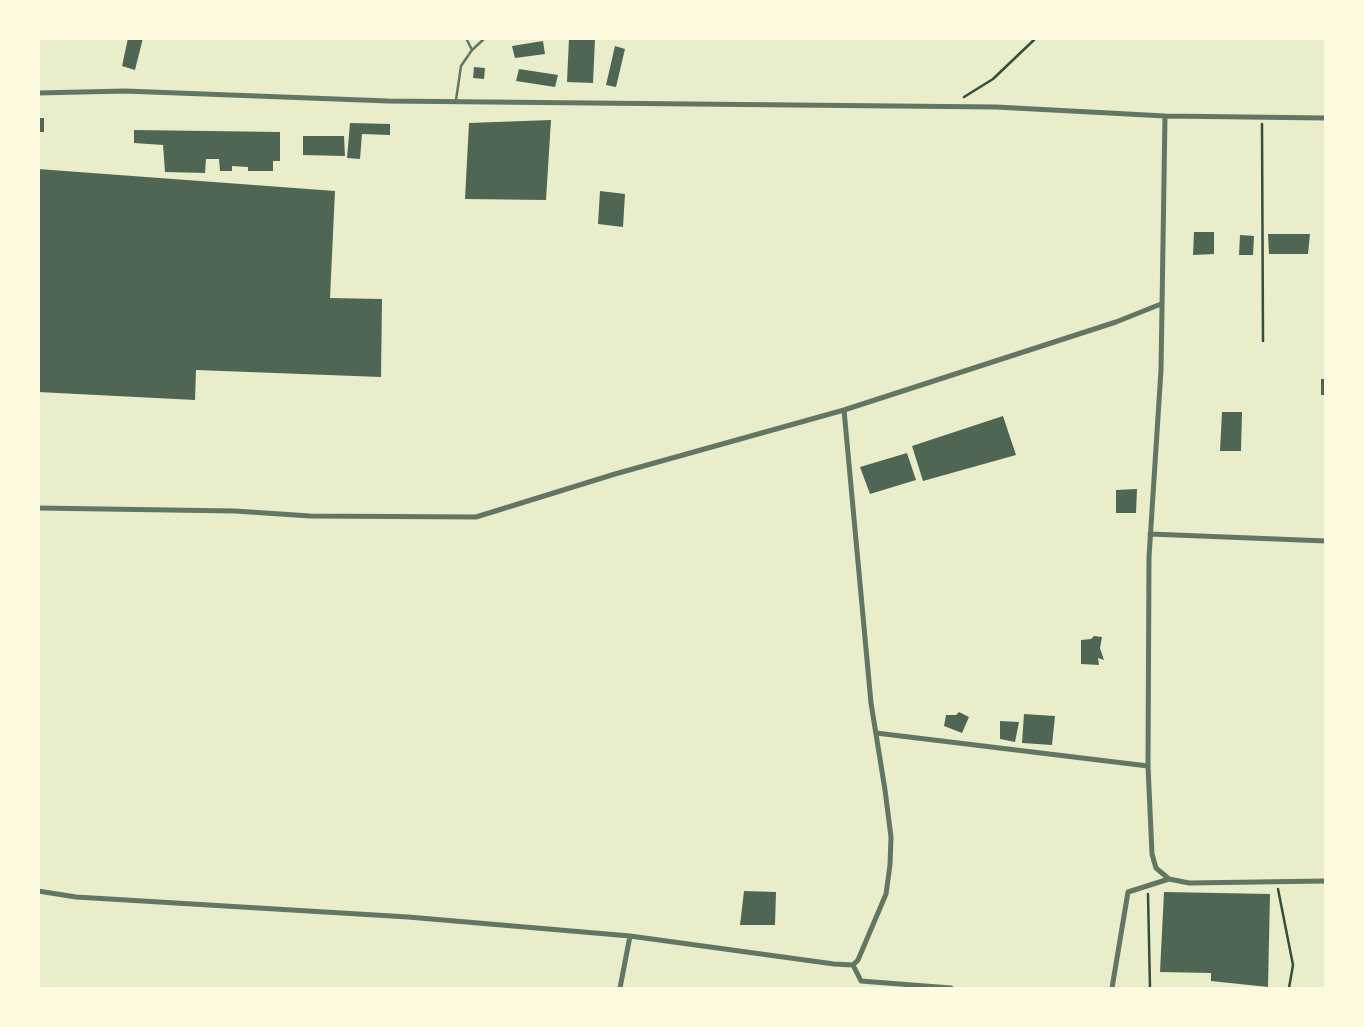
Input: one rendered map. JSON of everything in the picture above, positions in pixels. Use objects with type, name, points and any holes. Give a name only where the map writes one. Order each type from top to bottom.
[{"type":"street","points":[[38,93],[125,91],[388,101],[949,106],[1166,116],[1325,118]]},
{"type":"street","points":[[1166,116],[1161,370],[1150,534],[1148,766],[1152,853],[1156,868],[1169,879],[1189,883],[1325,880]]},
{"type":"street","points":[[38,508],[235,511],[310,516],[476,517],[615,474],[844,410],[1116,322],[1161,304]]},
{"type":"street","points":[[38,891],[76,897],[408,917],[630,936],[853,965],[858,960],[886,894],[891,838],[870,703],[844,410]]},
{"type":"street","points":[[1150,534],[1325,541]]},
{"type":"street","points":[[876,733],[1148,766]]},
{"type":"street","points":[[1112,989],[1128,892],[1169,879]]},
{"type":"street","points":[[620,989],[630,936]]},
{"type":"street","points":[[853,965],[861,981],[951,989]]},
{"type":"lane","points":[[466,38],[472,50]]},
{"type":"lane","points":[[456,100],[461,66],[485,38]]},
{"type":"path","points":[[949,106],[993,79],[1036,38]]},
{"type":"path","points":[[1262,117],[1263,341]]},
{"type":"path","points":[[1276,881],[1293,965],[1289,989]]},
{"type":"path","points":[[1148,886],[1150,989]]},
{"type":"building","points":[[128,38],[143,38],[135,70],[122,66]]},
{"type":"building","points":[[569,38],[595,39],[593,83],[567,82]]},
{"type":"building","points":[[543,41],[545,54],[515,58],[512,46]]},
{"type":"building","points":[[615,46],[625,49],[616,87],[606,85]]},
{"type":"building","points":[[474,67],[485,68],[484,79],[473,78]]},
{"type":"building","points":[[519,69],[558,75],[555,87],[516,81]]},
{"type":"building","points":[[38,118],[44,118],[44,132],[38,132]]},
{"type":"building","points":[[551,120],[546,200],[465,199],[469,123]]},
{"type":"building","points":[[350,123],[390,124],[390,135],[362,134],[360,159],[347,158]]},
{"type":"building","points":[[134,130],[280,132],[280,161],[273,161],[273,171],[248,171],[248,167],[232,166],[232,171],[220,171],[219,159],[206,159],[205,173],[165,172],[163,145],[134,143]]},
{"type":"building","points":[[303,136],[344,136],[345,156],[303,155]]},
{"type":"building","points":[[38,169],[335,191],[330,298],[382,299],[381,377],[196,370],[195,400],[38,392]]},
{"type":"building","points":[[600,191],[625,194],[623,227],[598,224]]},
{"type":"building","points":[[1194,232],[1214,232],[1214,254],[1193,255]]},
{"type":"building","points":[[1268,234],[1310,234],[1308,254],[1269,254]]},
{"type":"building","points":[[1240,235],[1254,236],[1253,255],[1239,255]]},
{"type":"building","points":[[1321,379],[1326,379],[1326,395],[1321,395]]},
{"type":"building","points":[[1222,412],[1242,412],[1241,451],[1220,451]]},
{"type":"building","points":[[1003,416],[1016,455],[923,481],[912,446]]},
{"type":"building","points":[[907,453],[916,480],[870,494],[860,467]]},
{"type":"building","points":[[1137,489],[1136,513],[1116,513],[1116,490]]},
{"type":"building","points":[[1094,636],[1102,637],[1100,648],[1104,660],[1098,658],[1099,665],[1081,664],[1081,640]]},
{"type":"building","points":[[959,712],[969,717],[962,733],[944,726],[946,715],[956,715]]},
{"type":"building","points":[[1024,714],[1055,716],[1052,745],[1022,743]]},
{"type":"building","points":[[1000,721],[1019,722],[1015,742],[1000,739]]},
{"type":"building","points":[[744,891],[776,892],[775,925],[740,925]]},
{"type":"building","points":[[1164,892],[1270,894],[1268,987],[1211,981],[1211,973],[1160,972]]}]
